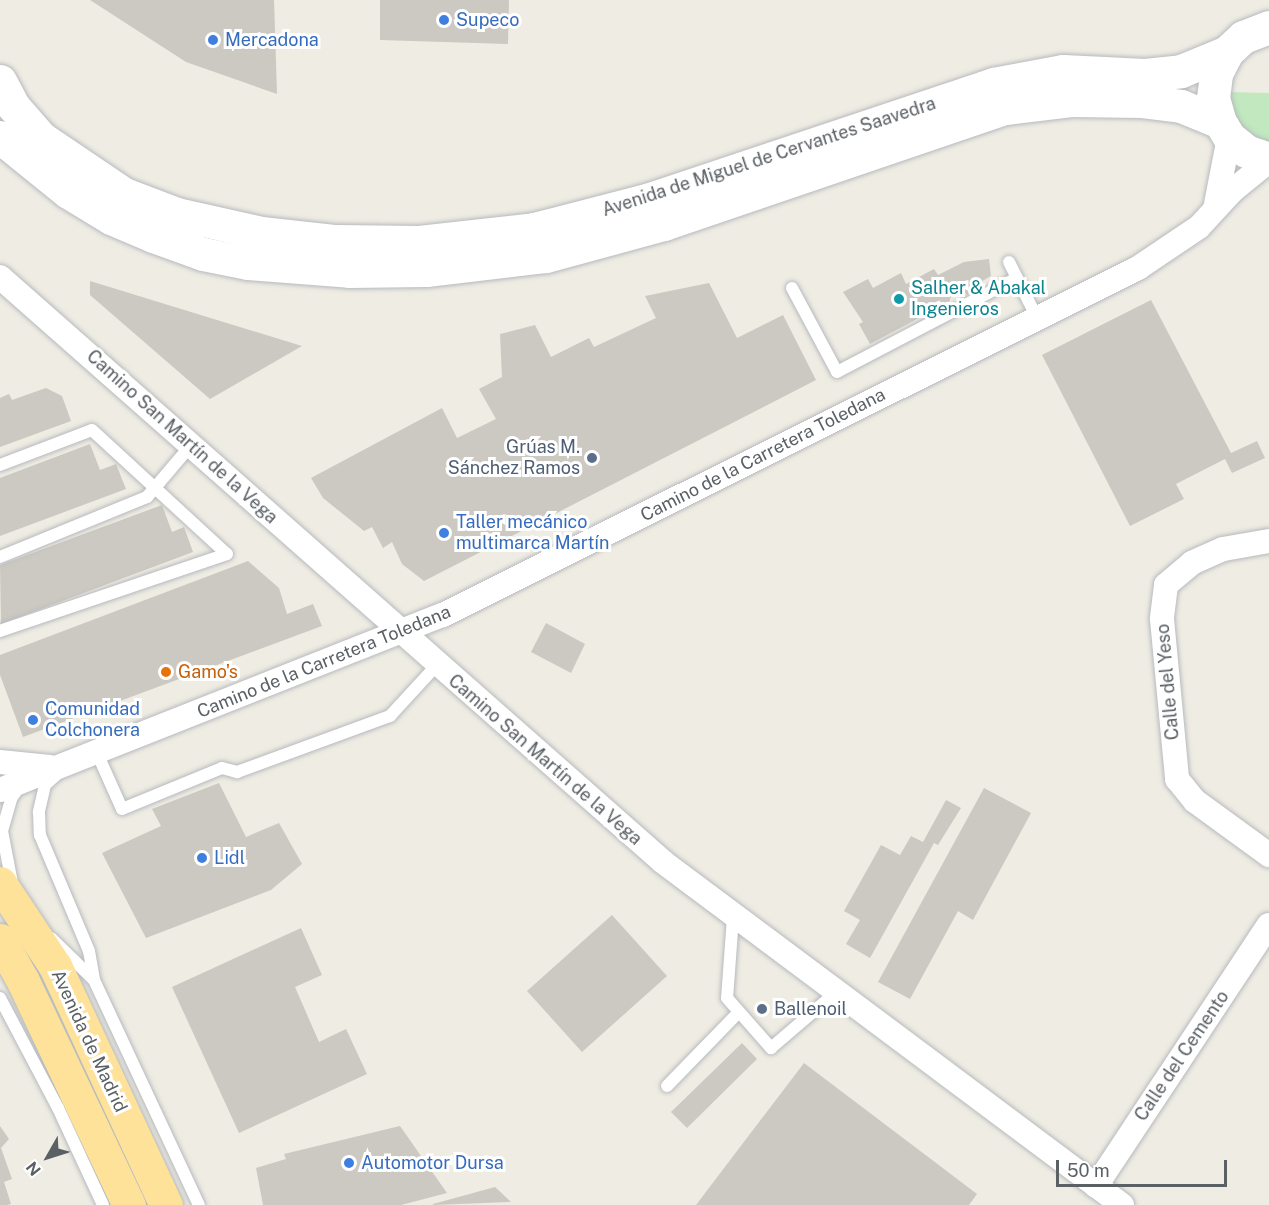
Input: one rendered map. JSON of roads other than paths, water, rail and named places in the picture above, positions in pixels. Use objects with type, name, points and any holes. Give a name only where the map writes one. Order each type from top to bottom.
[{"type":"highway","name":"Avenida de Madrid","points":[[0,883],[23,981],[129,1205]]},
{"type":"highway","name":"Avenida de Madrid","points":[[13,931],[55,966],[166,1205]]},
{"type":"main road","points":[[1224,130],[1213,98],[1216,74],[1227,52],[1243,37],[1269,27]]},
{"type":"main road","name":"Avenida de Miguel de Cervantes Saavedra","points":[[0,81],[14,107],[41,138],[124,194],[177,214],[261,233],[334,241],[419,242],[534,229],[650,199],[993,84],[1063,71],[1145,75],[1181,71],[1227,52]]},
{"type":"main road","name":"Avenida de Miguel de Cervantes Saavedra","points":[[12,147],[68,192],[111,218],[203,254],[248,263],[350,272],[426,270],[546,256],[664,224],[1005,108],[1071,100],[1142,102],[1181,106],[1224,130],[1246,151],[1269,160]]},
{"type":"street","points":[[1214,212],[1223,185],[1224,130]]},
{"type":"street","name":"Camino de la Carretera Toledana","points":[[11,786],[401,633],[1037,318],[1176,245],[1214,212],[1238,185],[1269,160]]},
{"type":"street","name":"Camino San Martín de la Vega","points":[[0,277],[192,444],[436,666],[663,862],[834,994],[1122,1205]]},
{"type":"street","name":"Calle del Yeso","points":[[1269,541],[1223,549],[1192,563],[1166,585],[1162,619],[1177,779],[1195,801],[1269,855]]},
{"type":"street","name":"Camino de la Carretera Toledana","points":[[0,762],[31,768],[64,766]]},
{"type":"street","name":"Calle del Cemento","points":[[1096,1186],[1269,925]]},
{"type":"lane","points":[[1009,262],[1037,318]]},
{"type":"lane","points":[[792,288],[837,372],[1017,278]]},
{"type":"lane","points":[[0,465],[92,430],[153,490],[227,554],[0,632]]},
{"type":"lane","points":[[0,557],[147,497],[192,444]]},
{"type":"lane","points":[[97,753],[122,809],[222,768],[237,772],[390,716],[436,666]]},
{"type":"lane","points":[[64,766],[45,785],[39,812],[40,835],[89,951],[94,980],[199,1205]]},
{"type":"lane","points":[[11,786],[12,797],[2,831],[12,882],[13,931],[54,940],[94,980]]},
{"type":"lane","points":[[733,918],[727,998],[771,1048],[834,994]]},
{"type":"lane","points":[[0,998],[58,1108],[103,1205]]},
{"type":"lane","points":[[666,1086],[740,1012]]},
{"type":"place","name":"Supeco","points":[[444,20]]},
{"type":"place","name":"Mercadona","points":[[213,40]]},
{"type":"place","name":"Salher & Abakal Ingenieros","points":[[899,299]]},
{"type":"place","name":"Grúas M. Sánchez Ramos","points":[[592,458]]},
{"type":"place","name":"Taller mecánico multimarca Martín","points":[[444,533]]},
{"type":"place","name":"Gamo's","points":[[166,672]]},
{"type":"place","name":"Comunidad Colchonera","points":[[33,720]]},
{"type":"place","name":"Lidl","points":[[202,858]]},
{"type":"place","name":"Ballenoil","points":[[762,1009]]},
{"type":"place","name":"Automotor Dursa","points":[[349,1163]]}]
